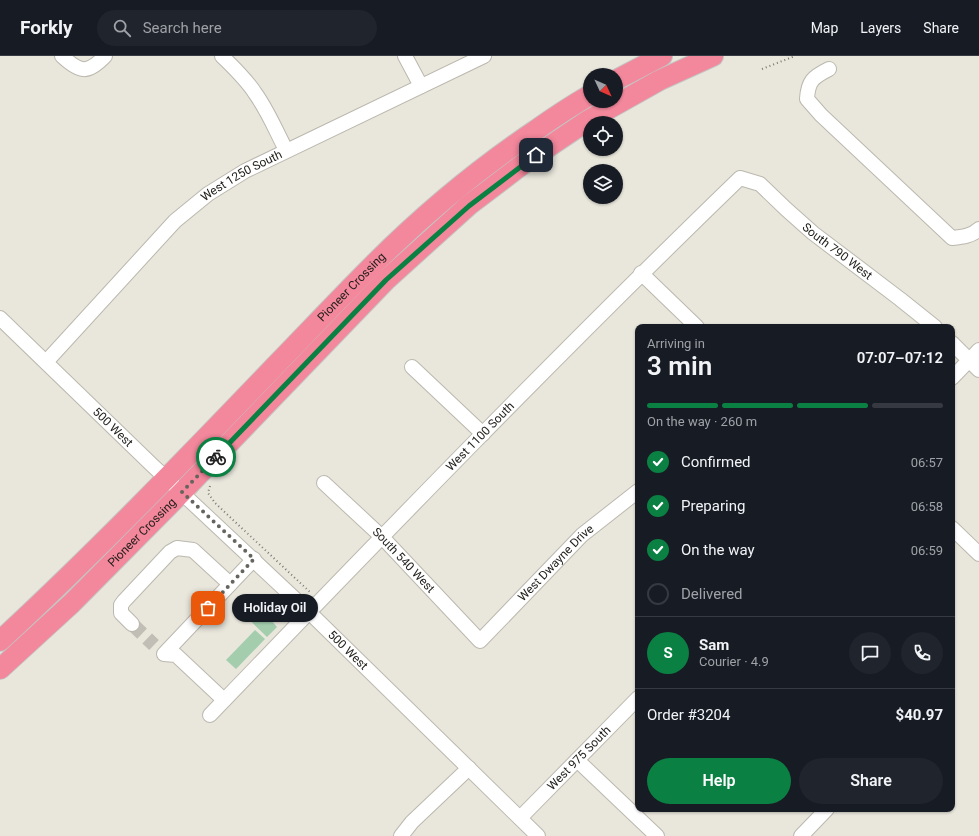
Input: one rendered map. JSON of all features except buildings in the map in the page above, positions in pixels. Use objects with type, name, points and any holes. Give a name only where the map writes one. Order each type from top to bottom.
[{"type":"highway","points":[[623,76],[662,56]]},
{"type":"highway","name":"Pioneer Crossing","points":[[0,669],[71,604],[182,492],[386,280],[469,206],[523,164],[587,121],[660,80],[713,56]]},
{"type":"highway","name":"Pioneer Crossing","points":[[0,641],[53,592],[167,478],[375,263],[456,190],[510,148],[573,104],[583,99]]},
{"type":"street","points":[[62,56],[74,67],[82,70],[95,66],[105,56]]},
{"type":"street","points":[[222,56],[238,71],[254,92],[267,113],[286,150]]},
{"type":"street","points":[[406,56],[421,86]]},
{"type":"street","name":"West 1250 South","points":[[46,362],[175,221],[208,194],[245,171],[286,150],[484,56]]},
{"type":"street","points":[[829,69],[817,74],[812,79],[808,90],[807,99],[820,115],[952,238],[963,237],[976,232],[979,229]]},
{"type":"street","name":"West 1100 South","points":[[210,715],[641,273],[740,178]]},
{"type":"street","name":"South 790 West","points":[[740,178],[760,184],[813,233],[931,324]]},
{"type":"street","points":[[641,273],[694,324]]},
{"type":"street","name":"500 West","points":[[0,318],[310,612],[538,836]]},
{"type":"street","points":[[955,346],[974,365]]},
{"type":"street","points":[[955,376],[974,365],[979,350]]},
{"type":"street","points":[[412,367],[483,434]]},
{"type":"street","name":"South 540 West","points":[[324,483],[382,537],[480,641]]},
{"type":"street","name":"West Dwayne Drive","points":[[480,641],[582,535],[635,492]]},
{"type":"street","points":[[955,531],[979,554]]},
{"type":"street","points":[[132,624],[121,613],[121,605],[170,552],[177,548],[193,550],[230,584]]},
{"type":"street","points":[[224,700],[176,655],[159,649],[230,584],[254,559]]},
{"type":"street","name":"West 975 South","points":[[520,818],[635,701]]},
{"type":"street","points":[[577,760],[657,836]]},
{"type":"street","points":[[401,836],[412,822],[469,768]]},
{"type":"street","points":[[801,836],[824,812]]},
{"type":"path","points":[[762,69],[795,56]]},
{"type":"path","points":[[208,493],[221,508],[306,589],[311,592]]},
{"type":"green space","points":[[240,603],[258,618],[272,604],[281,611],[271,620],[277,627],[267,637],[236,607]]},
{"type":"green space","points":[[255,630],[265,639],[236,669],[226,660]]},
{"type":"tunnel","points":[[132,624],[154,645]]},
{"type":"way so far","points":[[208,608],[254,559],[182,492],[216,457]]},
{"type":"place","name":"Holiday Oil","points":[[208,608]]},
{"type":"route","points":[[216,457],[386,280],[469,206],[536,155]]}]
